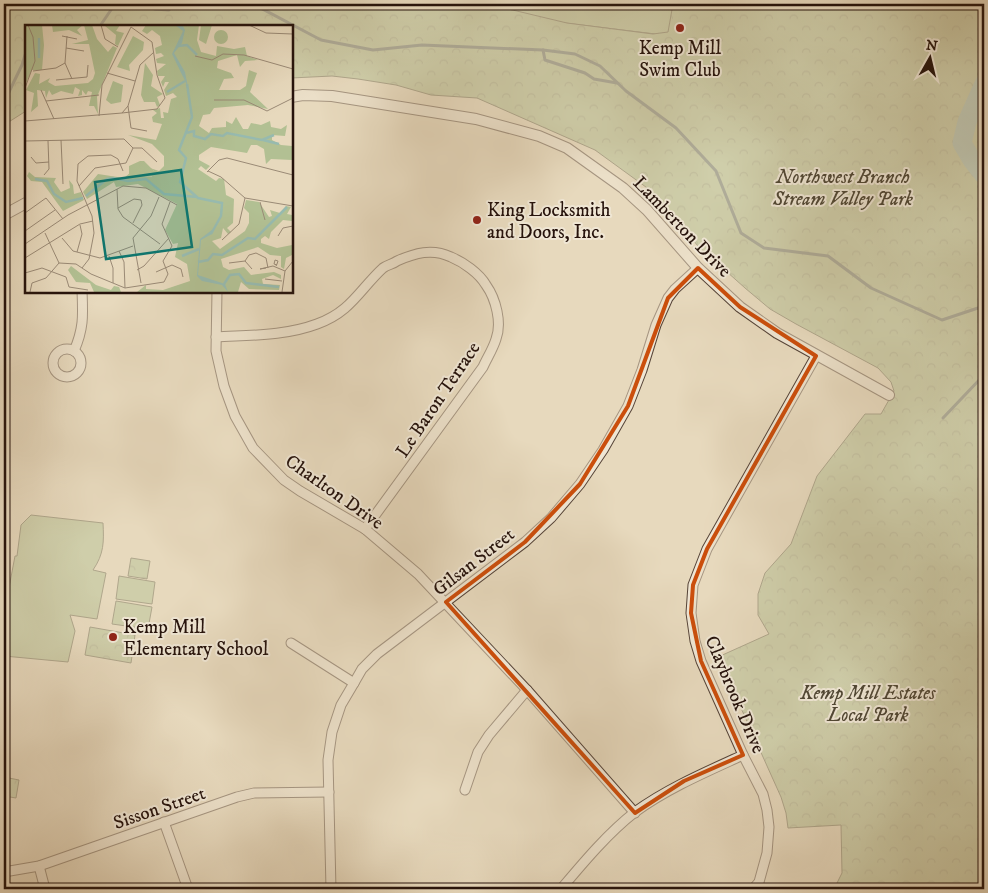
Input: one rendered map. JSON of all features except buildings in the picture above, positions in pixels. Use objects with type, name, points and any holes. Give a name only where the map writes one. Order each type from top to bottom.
[{"type":"street","name":"Lamberton Drive","points":[[292,97],[332,96],[476,119],[539,136],[567,148],[624,188],[647,210],[698,268],[740,307],[777,333],[889,395]]},
{"type":"street","points":[[4,215],[25,204]]},
{"type":"street","name":"Le Baron Terrace","points":[[216,337],[281,334],[317,324],[332,317],[354,301],[384,268],[413,254],[428,251],[446,254],[461,261],[485,282],[491,292],[497,312],[498,331],[492,349],[483,366],[365,529]]},
{"type":"street","name":"Gilsan Street","points":[[331,889],[328,760],[332,732],[341,705],[362,669],[377,654],[525,542],[550,518],[580,484],[603,450],[628,406],[656,325],[668,298],[698,268]]},
{"type":"street","points":[[74,351],[81,336],[82,292]]},
{"type":"street","name":"Charlton Drive","points":[[217,292],[216,351],[224,386],[235,416],[253,448],[284,480],[365,529],[418,574],[527,690],[635,812]]},
{"type":"street","name":"Claybrook Drive","points":[[752,889],[759,882],[767,854],[769,827],[763,794],[743,755],[701,661],[695,641],[691,613],[693,585],[707,549],[816,356]]},
{"type":"street","points":[[291,643],[354,683]]},
{"type":"street","points":[[465,790],[478,752],[489,735],[527,690]]},
{"type":"street","points":[[560,889],[591,854],[635,812],[684,782],[743,755]]},
{"type":"street","name":"Sisson Street","points":[[4,872],[39,866],[237,797],[254,793],[329,792]]},
{"type":"street","points":[[164,822],[188,889]]},
{"type":"street","points":[[39,866],[45,889]]},
{"type":"highlighted area","points":[[698,268],[740,307],[816,356],[707,549],[693,585],[691,613],[701,661],[743,755],[684,781],[635,813],[446,602],[525,542],[580,484],[628,406],[668,298]]},
{"type":"green space","points":[[4,4],[322,4],[336,9],[380,4],[495,4],[500,7],[567,23],[653,34],[668,32],[673,4],[984,4],[984,889],[834,889],[842,873],[841,825],[788,828],[781,797],[718,657],[769,634],[758,615],[758,594],[765,573],[791,544],[817,476],[865,414],[881,414],[894,391],[891,382],[878,368],[770,309],[698,246],[650,190],[595,150],[477,98],[431,95],[396,85],[332,76],[292,78],[292,25],[25,25],[25,112],[4,125]]},
{"type":"green space","name":"Kemp Mill Swim Club","points":[[409,4],[704,4],[803,52]]},
{"type":"green space","points":[[31,515],[103,523],[102,548],[93,570],[106,573],[97,619],[70,615],[75,631],[68,662],[4,656],[4,594],[8,593],[15,556],[17,556],[21,525]]},
{"type":"green space","points":[[131,558],[150,561],[147,579],[128,576]]},
{"type":"green space","points":[[119,576],[155,582],[152,604],[116,599]]},
{"type":"green space","points":[[116,601],[152,607],[148,629],[112,624]]},
{"type":"green space","points":[[90,627],[135,635],[131,663],[85,655]]},
{"type":"green space","points":[[4,777],[19,780],[16,798],[4,796]]},
{"type":"waterway","points":[[101,25],[115,4]]},
{"type":"waterway","points":[[140,4],[155,9],[169,10],[173,4]]},
{"type":"waterway","points":[[253,4],[321,40],[373,50],[422,45],[543,50],[575,54],[600,66],[626,91],[676,128],[716,171],[741,233],[764,248],[828,256],[871,288],[942,320],[984,306]]},
{"type":"waterway","points":[[543,50],[545,60],[585,73],[594,79],[617,83]]},
{"type":"waterway","points":[[4,95],[8,94],[25,55]]},
{"type":"waterway","points":[[984,84],[967,122],[962,143],[984,175]]},
{"type":"waterway","points":[[943,418],[982,377],[984,378]]},
{"type":"place","name":"Kemp Mill Swim Club","points":[[680,28]]},
{"type":"place","name":"King Locksmith and Doors, Inc.","points":[[477,220]]},
{"type":"place","name":"Kemp Mill Elementary School","points":[[113,637]]},
{"type":"park label","name":"Northwest Branch Stream Valley Park","points":[[843,187]]},
{"type":"park label","name":"Kemp Mill Estates Local Park","points":[[868,703]]}]
